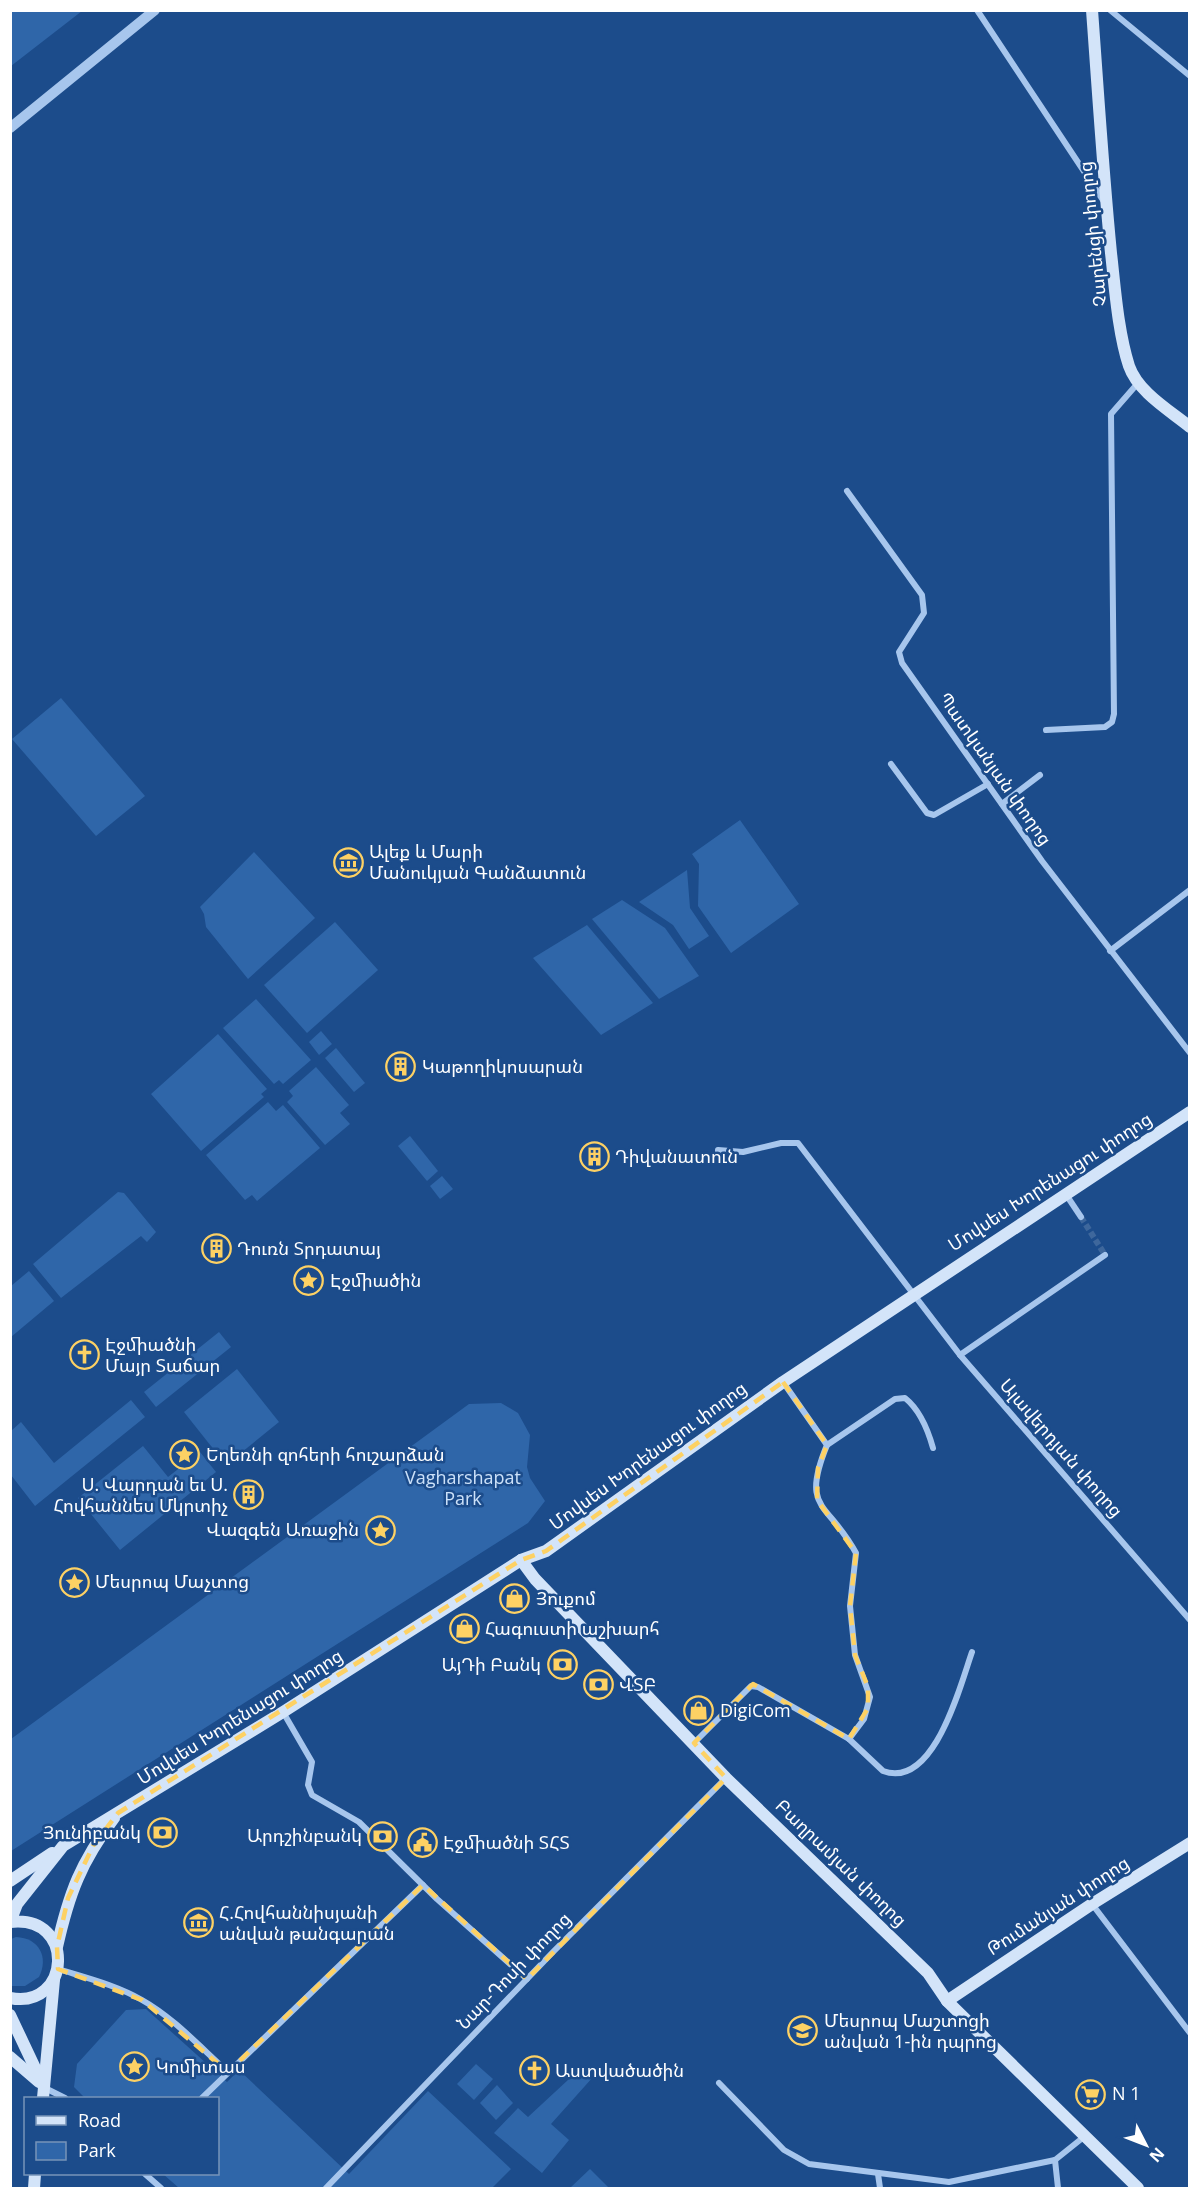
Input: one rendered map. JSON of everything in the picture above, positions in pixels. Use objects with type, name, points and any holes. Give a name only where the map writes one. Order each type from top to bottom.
[{"type":"main road","name":"Չարենցի փողոց","points":[[1092,10],[1106,204],[1121,324],[1129,366],[1139,383],[1190,427]]},
{"type":"main road","name":"Մովսես Խորենացու փողոց","points":[[10,1922],[17,1904],[63,1846],[283,1712],[521,1560],[546,1551],[783,1382],[1065,1192],[1190,1112]]},
{"type":"main road","name":"Բաղրամյան փողոց","points":[[521,1560],[535,1579],[726,1778],[928,1973],[947,2001],[1138,2188]]},
{"type":"main road","name":"Մովսես Խորենացու փողոց","points":[[44,2093],[57,1947],[68,1899],[93,1846],[118,1813]]},
{"type":"main road","name":"Թումանյան փողոց","points":[[947,2001],[1092,1904],[1190,1843]]},
{"type":"main road","points":[[10,1881],[63,1846]]},
{"type":"main road","points":[[10,1922],[33,1923],[51,1936],[57,1947]]},
{"type":"main road","points":[[10,1998],[25,1999],[36,1996],[56,1975]]},
{"type":"main road","points":[[10,2015],[44,2093]]},
{"type":"main road","points":[[10,2057],[44,2093]]},
{"type":"street","points":[[10,128],[155,10]]},
{"type":"street","points":[[977,10],[1106,204]]},
{"type":"street","points":[[1110,10],[1190,76]]},
{"type":"street","points":[[1046,730],[1105,728],[1112,723],[1114,714],[1111,414],[1139,383]]},
{"type":"street","name":"Պատկանյան փողոց","points":[[848,491],[922,595],[924,613],[899,652],[902,663],[1110,951],[1190,1053]]},
{"type":"street","points":[[891,764],[927,813],[933,815],[988,784]]},
{"type":"street","points":[[1002,804],[1040,775]]},
{"type":"street","points":[[1110,951],[1190,890]]},
{"type":"street","name":"Ալավերդյան փողոց","points":[[718,1150],[743,1152],[781,1143],[798,1143],[960,1355],[1190,1620]]},
{"type":"street","points":[[1065,1192],[1081,1217]]},
{"type":"street","points":[[960,1355],[1105,1255]]},
{"type":"street","points":[[783,1382],[828,1445]]},
{"type":"street","points":[[849,1739],[864,1719],[870,1697],[855,1655],[850,1606],[856,1553],[817,1500],[815,1484],[818,1468],[828,1445],[895,1399],[905,1398],[912,1404],[933,1448]]},
{"type":"street","points":[[693,1743],[751,1686],[758,1687],[849,1739],[883,1771],[889,1774],[907,1772],[924,1758],[946,1724],[972,1652]]},
{"type":"street","points":[[283,1712],[312,1762],[308,1785],[312,1795],[359,1822],[423,1885],[527,1979]]},
{"type":"street","name":"Նար-Դոսի փողոց","points":[[326,2188],[527,1979],[726,1778]]},
{"type":"street","points":[[203,2097],[423,1885]]},
{"type":"street","points":[[1092,1904],[1190,2033]]},
{"type":"street","points":[[56,1975],[106,1983],[142,2000],[177,2026],[228,2072]]},
{"type":"street","points":[[719,2083],[783,2150],[809,2164],[878,2174],[949,2182],[1055,2160],[1085,2136]]},
{"type":"street","points":[[44,2093],[61,2097]]},
{"type":"street","points":[[1055,2160],[1058,2188]]},
{"type":"street","points":[[878,2174],[880,2188]]},
{"type":"street","points":[[146,2175],[161,2188]]},
{"type":"highlighted area","points":[[783,1382],[827,1445],[818,1468],[817,1500],[856,1553],[850,1606],[855,1655],[868,1687],[868,1708],[849,1739],[753,1684],[694,1743],[726,1778],[527,1979],[423,1885],[228,2072],[142,2000],[58,1969],[57,1947],[68,1898],[93,1846],[118,1813],[521,1560],[546,1551]]},
{"type":"green space","points":[[11,10],[82,10],[82,11],[11,66]]},
{"type":"green space","points":[[61,698],[145,796],[96,836],[12,739]]},
{"type":"green space","points":[[740,820],[799,904],[731,953],[698,906],[699,864],[692,854]]},
{"type":"green space","points":[[254,852],[315,918],[248,979],[206,927],[204,914],[200,907]]},
{"type":"green space","points":[[687,870],[690,908],[709,936],[689,949],[673,925],[639,902]]},
{"type":"green space","points":[[622,900],[665,928],[699,976],[659,999],[592,919]]},
{"type":"green space","points":[[335,922],[378,970],[307,1033],[264,985]]},
{"type":"green space","points":[[587,925],[653,1003],[601,1035],[533,958]]},
{"type":"green space","points":[[256,999],[311,1060],[283,1084],[279,1080],[274,1084],[223,1028]]},
{"type":"green space","points":[[321,1031],[332,1044],[319,1055],[309,1042]]},
{"type":"green space","points":[[218,1034],[267,1089],[261,1094],[264,1097],[201,1151],[151,1094]]},
{"type":"green space","points":[[336,1048],[365,1083],[354,1092],[325,1058]]},
{"type":"green space","points":[[316,1067],[349,1105],[340,1113],[350,1124],[325,1145],[287,1102],[293,1096],[289,1091]]},
{"type":"green space","points":[[268,1102],[276,1111],[283,1105],[320,1148],[257,1201],[252,1195],[245,1200],[206,1155]]},
{"type":"green space","points":[[410,1136],[438,1171],[427,1181],[398,1146]]},
{"type":"green space","points":[[442,1176],[453,1189],[440,1199],[430,1186]]},
{"type":"green space","points":[[118,1192],[124,1193],[156,1232],[147,1242],[141,1236],[61,1298],[33,1264]]},
{"type":"green space","points":[[29,1271],[54,1301],[11,1337],[11,1286]]},
{"type":"green space","points":[[219,1332],[231,1347],[156,1407],[144,1392]]},
{"type":"green space","points":[[237,1369],[279,1422],[226,1465],[184,1412]]},
{"type":"green space","points":[[131,1400],[145,1417],[35,1506],[11,1475],[11,1431],[21,1422],[54,1463]]},
{"type":"green space","name":"Vagharshapat Park","points":[[501,1403],[518,1413],[530,1435],[527,1467],[530,1478],[545,1501],[528,1523],[11,1851],[11,1739],[469,1404]]},
{"type":"green space","points":[[143,1446],[168,1477],[200,1452],[216,1472],[120,1550],[78,1498]]},
{"type":"green space","points":[[16,1937],[31,1941],[40,1950],[42,1956],[42,1970],[39,1977],[25,1986],[11,1986],[11,1939]]},
{"type":"green space","points":[[146,2009],[227,2082],[239,2070],[349,2174],[428,2091],[511,2169],[492,2188],[179,2188],[164,2175],[219,2175],[219,2097],[84,2097],[74,2087],[77,2064],[126,2010]]},
{"type":"green space","points":[[476,2064],[493,2079],[474,2100],[457,2084]]},
{"type":"green space","points":[[582,2067],[593,2077],[551,2124],[569,2140],[542,2173],[494,2133],[518,2108],[528,2117]]},
{"type":"green space","points":[[497,2085],[513,2103],[496,2120],[480,2103]]},
{"type":"green space","points":[[590,2169],[609,2188],[570,2188]]},
{"type":"tunnel","points":[[1081,1217],[1105,1255]]},
{"type":"place","name":"Ալեք և Մարի Մանուկյան Գանձատուն","points":[[348,862]]},
{"type":"place","name":"Կաթողիկոսարան","points":[[401,1067]]},
{"type":"place","name":"Դիվանատուն","points":[[594,1157]]},
{"type":"place","name":"Դուռն Տրդատայ","points":[[216,1249]]},
{"type":"place","name":"Էջմիածին","points":[[309,1281]]},
{"type":"place","name":"Էջմիածնի Մայր Տաճար","points":[[84,1355]]},
{"type":"place","name":"Եղեռնի զոհերի հուշարձան","points":[[185,1455]]},
{"type":"place","name":"Ս. Վարդան եւ Ս. Հովհաննես Մկրտիչ","points":[[249,1495]]},
{"type":"place","name":"Վազգեն Առաջին","points":[[380,1530]]},
{"type":"place","name":"Մեսրոպ Մաչտոց","points":[[74,1582]]},
{"type":"place","name":"Յուքոմ","points":[[515,1599]]},
{"type":"place","name":"Հագուստի աշխարհ","points":[[464,1629]]},
{"type":"place","name":"ԱյԴի Բանկ","points":[[562,1665]]},
{"type":"place","name":"ՎՏԲ","points":[[598,1685]]},
{"type":"place","name":"DigiCom","points":[[699,1711]]},
{"type":"place","name":"Յունիբանկ","points":[[162,1833]]},
{"type":"place","name":"Արդշինբանկ","points":[[383,1836]]},
{"type":"place","name":"Էջմիածնի ՏՀՏ","points":[[422,1843]]},
{"type":"place","name":"Հ.Հովհաննիսյանի անվան թանգարան","points":[[198,1923]]},
{"type":"place","name":"Մեսրոպ Մաշտոցի անվան 1-ին դպրոց","points":[[803,2031]]},
{"type":"place","name":"Կոմիտաս","points":[[135,2067]]},
{"type":"place","name":"Աստվածածին","points":[[534,2071]]},
{"type":"place","name":"N 1","points":[[1091,2094]]}]
